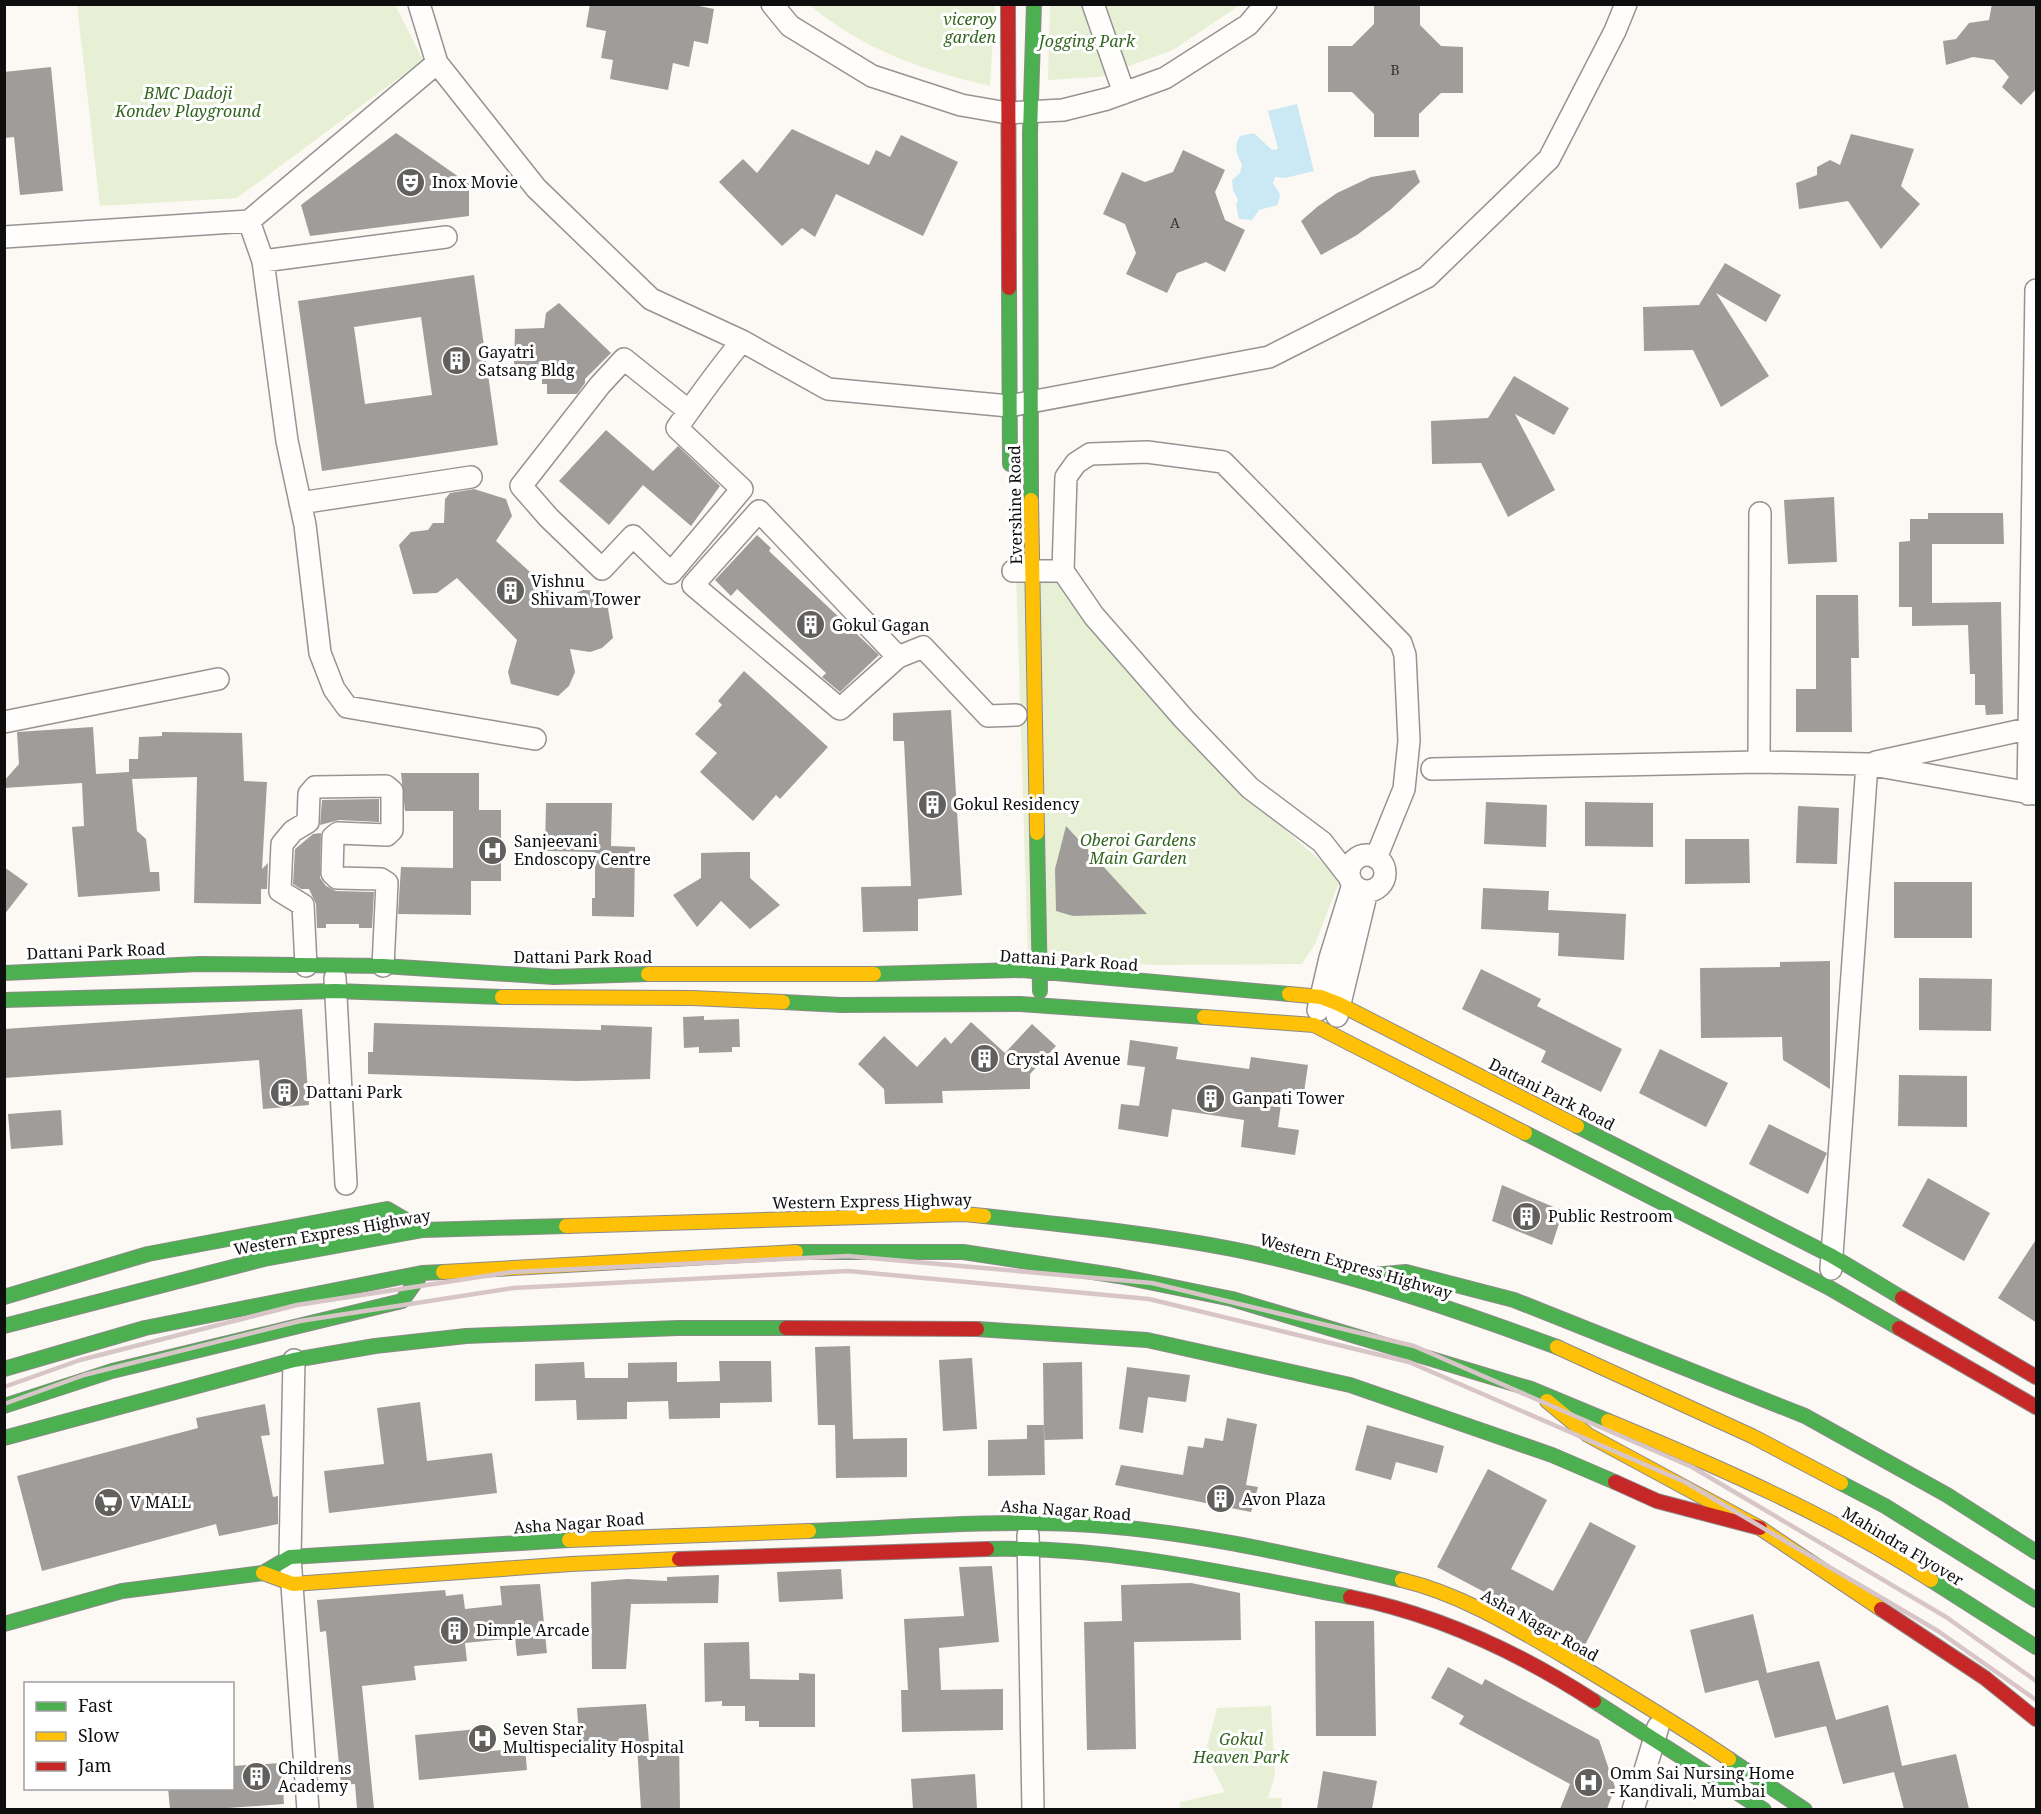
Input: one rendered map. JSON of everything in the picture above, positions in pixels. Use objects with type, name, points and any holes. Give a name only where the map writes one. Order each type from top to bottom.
[{"type":"main road","name":"Evershine Road","points":[[1008,4],[1010,475]]},
{"type":"main road","name":"Evershine Road","points":[[1034,4],[1031,112],[1030,403],[1018,570],[1041,973],[1040,1005]]},
{"type":"main road","name":"Dattani Park Road","points":[[4,1000],[125,997],[201,979],[306,966],[383,966],[554,976],[692,972],[841,990],[1021,981]]},
{"type":"main road","name":"Dattani Park Road","points":[[4,973],[123,967],[201,979],[335,991],[553,999],[692,998],[1021,981],[1041,973],[1330,1000],[1449,1060],[1535,1121],[2037,1407]]},
{"type":"main road","points":[[123,967],[125,997]]},
{"type":"main road","points":[[62,969],[65,999]]},
{"type":"main road","points":[[692,972],[692,998]]},
{"type":"main road","points":[[553,999],[554,976]]},
{"type":"main road","name":"Dattani Park Road","points":[[1021,981],[1040,1005],[1314,1025],[1438,1090],[1535,1121],[1832,1256],[2037,1377]]},
{"type":"main road","points":[[1438,1090],[1449,1060]]},
{"type":"main road","points":[[4,1297],[148,1254],[387,1209],[423,1230]]},
{"type":"main road","name":"Western Express Highway","points":[[4,1326],[85,1302],[264,1259],[423,1230],[964,1214],[1085,1227],[1232,1249],[1345,1277],[1470,1315],[1557,1347],[1752,1436]]},
{"type":"main road","points":[[4,1369],[145,1329],[281,1299],[422,1273],[780,1252],[963,1252],[1119,1276],[1232,1299],[1532,1389],[1588,1435],[1760,1528],[1985,1678],[2037,1719]]},
{"type":"main road","points":[[1345,1277],[1406,1272],[1514,1300],[1805,1416],[1947,1495],[2037,1552]]},
{"type":"main road","points":[[4,1406],[112,1371],[402,1300],[422,1273]]},
{"type":"main road","points":[[4,1438],[294,1360],[375,1346],[466,1336],[678,1328],[965,1328],[1147,1341],[1350,1385],[1552,1455],[1657,1501],[1760,1528]]},
{"type":"main road","name":"Mahindra Flyover","points":[[1532,1389],[1717,1466],[1869,1541],[2037,1647]]},
{"type":"main road","name":"Mahindra Flyover","points":[[1752,1436],[1885,1506],[2037,1599]]},
{"type":"main road","name":"Asha Nagar Road","points":[[4,1624],[122,1591],[263,1573],[290,1557],[650,1535],[1028,1522],[1076,1524],[1189,1537],[1281,1552],[1427,1586],[1484,1610],[1664,1715],[1805,1809]]},
{"type":"main road","name":"Asha Nagar Road","points":[[263,1573],[293,1584],[648,1560],[1028,1548],[1172,1562],[1306,1586],[1411,1612],[1551,1674],[1764,1809]]},
{"type":"street","points":[[419,4],[437,63],[536,188],[651,299],[742,341],[828,389],[1009,406],[1269,357],[1427,277],[1549,159],[1615,31],[1626,4]]},
{"type":"street","points":[[772,4],[790,26],[872,76],[961,105],[1007,113],[1063,110],[1124,93],[1166,78],[1248,26],[1266,4]]},
{"type":"street","points":[[1093,4],[1124,93]]},
{"type":"street","points":[[4,237],[249,221],[437,63]]},
{"type":"street","points":[[249,221],[263,261],[287,441],[300,503],[320,653],[334,689],[347,707],[535,739]]},
{"type":"street","points":[[263,261],[446,237]]},
{"type":"street","points":[[1432,769],[1759,762],[1866,764],[2032,794],[2037,290]]},
{"type":"street","points":[[689,411],[624,358],[521,486],[602,569],[633,536],[671,573],[742,489],[677,428],[742,341]]},
{"type":"street","points":[[1334,1037],[1330,1000],[1330,958],[1357,884],[1351,867],[1365,855],[1376,858],[1384,867],[1384,879],[1378,888],[1357,884],[1322,842],[1250,788],[1184,719],[1094,616],[1063,571],[1066,477],[1076,463],[1090,454],[1146,452],[1223,462],[1401,643],[1405,656],[1409,741],[1404,789],[1376,858]]},
{"type":"street","points":[[300,503],[471,477]]},
{"type":"street","points":[[898,657],[759,511],[693,585],[840,709],[898,657],[923,647],[988,716],[1016,714]]},
{"type":"street","points":[[1759,762],[1760,513]]},
{"type":"street","points":[[1018,570],[1063,571]]},
{"type":"street","points":[[4,722],[218,679]]},
{"type":"street","points":[[1866,764],[2033,727]]},
{"type":"street","points":[[1828,1287],[1866,764]]},
{"type":"street","points":[[306,966],[303,905],[280,891],[282,844],[293,831],[308,822],[309,794],[315,788],[386,786],[392,790],[392,830],[387,835],[338,833],[333,837],[332,873],[337,878],[381,879],[387,883],[383,966]]},
{"type":"street","points":[[334,967],[346,1184]]},
{"type":"street","points":[[1314,1025],[1330,1000]]},
{"type":"street","points":[[294,1360],[290,1557],[308,1809]]},
{"type":"street","points":[[1028,1522],[1033,1809]]},
{"type":"street","points":[[1633,1809],[1653,1738],[1664,1715]]},
{"type":"green space","name":"BMC Dadoji Kondev Playground","points":[[77,5],[395,5],[423,60],[237,198],[100,206]]},
{"type":"green space","name":"viceroy garden","points":[[810,5],[995,5],[990,86],[918,65],[872,46],[850,34]]},
{"type":"green space","name":"Jogging Park","points":[[1050,5],[1240,5],[1173,50],[1100,77],[1048,80]]},
{"type":"green space","name":"Oberoi Gardens Main Garden","points":[[1016,571],[1054,577],[1155,696],[1226,772],[1301,844],[1341,877],[1315,944],[1302,964],[1158,965],[1028,960]]},
{"type":"green space","name":"Gokul Heaven Park","points":[[1271,1706],[1275,1775],[1268,1798],[1282,1798],[1281,1809],[1180,1809],[1180,1802],[1225,1792],[1205,1754],[1217,1708]]},
{"type":"water","points":[[1297,104],[1314,171],[1285,178],[1275,177],[1273,184],[1280,196],[1277,205],[1259,210],[1252,220],[1239,219],[1236,205],[1238,200],[1233,190],[1232,180],[1240,173],[1242,165],[1236,151],[1240,136],[1254,133],[1272,150],[1278,149],[1268,111]]},
{"type":"building","points":[[590,4],[689,4],[714,9],[708,44],[694,41],[689,67],[673,63],[668,90],[610,79],[613,60],[601,58],[606,31],[586,27]]},
{"type":"building","points":[[1374,4],[1420,4],[1420,25],[1441,46],[1463,47],[1463,93],[1441,93],[1419,114],[1419,137],[1374,137],[1374,114],[1352,92],[1328,92],[1328,46],[1352,46],[1374,24]]},
{"type":"building","points":[[1992,4],[2037,4],[2037,88],[2021,105],[2002,87],[2009,77],[1994,60],[1973,57],[1946,65],[1943,41],[1956,39],[1969,23],[1989,20]]},
{"type":"building","points":[[51,67],[63,191],[20,195],[14,137],[4,138],[4,72]]},
{"type":"building","points":[[792,129],[869,165],[876,150],[890,157],[901,135],[958,162],[923,236],[836,194],[815,237],[802,228],[782,246],[719,182],[743,159],[757,173]]},
{"type":"building","points":[[396,133],[469,184],[469,216],[310,236],[301,205]]},
{"type":"building","points":[[1851,134],[1914,149],[1901,186],[1920,204],[1881,249],[1848,201],[1799,209],[1796,183],[1817,175],[1817,167],[1830,160],[1840,165]]},
{"type":"building","points":[[1183,150],[1225,170],[1215,192],[1225,220],[1245,230],[1225,272],[1206,262],[1177,273],[1167,293],[1126,274],[1136,253],[1125,224],[1103,214],[1122,172],[1145,182],[1173,172]]},
{"type":"building","points":[[1415,170],[1420,182],[1390,210],[1357,235],[1321,255],[1301,221],[1337,193],[1371,177]]},
{"type":"building","points":[[1725,263],[1781,295],[1766,322],[1716,293],[1769,376],[1721,407],[1693,350],[1644,351],[1643,307],[1699,305]]},
{"type":"building","name":"Gayatri Satsang Bldg","points":[[474,275],[498,445],[322,471],[298,301]],"holes":[[[421,317],[432,395],[365,404],[354,327]]]},
{"type":"building","points":[[559,303],[611,353],[585,379],[585,383],[577,394],[547,394],[547,384],[542,384],[542,367],[514,367],[515,329],[544,328],[546,313]]},
{"type":"building","points":[[1514,376],[1569,408],[1554,435],[1515,414],[1555,490],[1508,517],[1481,463],[1432,464],[1431,421],[1488,418]]},
{"type":"building","points":[[606,430],[653,471],[678,446],[720,486],[691,526],[643,485],[609,525],[559,481]]},
{"type":"building","name":"Vishnu Shivam Tower","points":[[474,489],[506,499],[512,516],[496,541],[561,600],[583,590],[605,591],[613,638],[602,648],[590,652],[570,649],[575,672],[569,686],[558,696],[511,684],[508,672],[517,640],[457,578],[437,593],[413,594],[399,545],[411,532],[428,530],[433,523],[444,523],[445,499],[450,493]]},
{"type":"building","points":[[1834,497],[1837,562],[1788,564],[1784,500]]},
{"type":"building","points":[[1928,513],[2003,513],[2004,544],[1932,544],[1932,603],[2001,602],[2003,714],[1986,715],[1985,705],[1975,705],[1975,674],[1970,674],[1968,625],[1912,626],[1912,607],[1899,607],[1899,542],[1910,541],[1910,519],[1928,519]]},
{"type":"building","name":"Gokul Gagan","points":[[757,535],[771,548],[769,551],[879,655],[840,692],[822,677],[826,673],[737,589],[731,596],[715,580]]},
{"type":"building","points":[[1816,595],[1858,595],[1859,658],[1851,658],[1852,732],[1796,732],[1796,689],[1816,689]]},
{"type":"building","points":[[744,671],[828,747],[780,799],[776,795],[753,821],[700,772],[717,753],[695,734],[722,705],[718,701]]},
{"type":"building","name":"Gokul Residency","points":[[951,710],[962,895],[918,899],[918,931],[863,932],[861,887],[911,886],[904,741],[893,741],[893,713]]},
{"type":"building","points":[[93,727],[96,774],[129,772],[129,759],[138,759],[139,737],[162,736],[162,732],[242,733],[244,781],[267,782],[262,869],[268,863],[267,889],[261,889],[261,904],[194,903],[197,777],[132,779],[137,831],[146,839],[150,872],[159,872],[160,891],[78,897],[72,827],[84,826],[82,783],[4,788],[4,781],[19,764],[17,732]]},
{"type":"building","points":[[401,773],[479,773],[479,810],[501,810],[501,881],[471,881],[471,915],[398,914],[401,867],[453,868],[453,811],[405,811]]},
{"type":"building","points":[[379,799],[379,822],[339,820],[320,825],[322,800]]},
{"type":"building","points":[[1486,802],[1547,805],[1546,847],[1484,844]]},
{"type":"building","points":[[1585,802],[1653,803],[1653,847],[1585,846]]},
{"type":"building","points":[[546,803],[612,803],[611,846],[635,847],[634,917],[592,916],[592,898],[595,898],[595,852],[545,851]]},
{"type":"building","points":[[1798,806],[1839,808],[1837,864],[1796,863]]},
{"type":"building","points":[[1066,826],[1147,914],[1073,916],[1056,911],[1055,869]]},
{"type":"building","points":[[321,833],[320,878],[326,886],[336,891],[374,892],[372,928],[359,928],[359,924],[326,924],[326,928],[317,928],[316,904],[309,889],[301,889],[293,884],[295,849],[313,834]]},
{"type":"building","points":[[1685,839],[1749,839],[1750,883],[1685,884]]},
{"type":"building","points":[[750,852],[750,878],[780,905],[750,929],[721,901],[697,927],[673,895],[701,878],[701,853]]},
{"type":"building","points":[[4,867],[28,884],[4,915]]},
{"type":"building","points":[[1894,882],[1972,882],[1972,938],[1894,938]]},
{"type":"building","points":[[1483,888],[1549,891],[1548,910],[1626,914],[1624,960],[1558,956],[1559,933],[1481,929]]},
{"type":"building","points":[[1830,961],[1830,1089],[1783,1060],[1782,1037],[1701,1038],[1700,968],[1780,967],[1780,962]]},
{"type":"building","points":[[1481,969],[1541,999],[1537,1006],[1622,1049],[1601,1092],[1541,1062],[1546,1051],[1462,1009]]},
{"type":"building","points":[[1919,978],[1992,979],[1991,1031],[1919,1030]]},
{"type":"building","name":"Dattani Park","points":[[302,1009],[309,1105],[263,1109],[259,1060],[4,1078],[4,1029]]},
{"type":"building","points":[[704,1016],[704,1020],[739,1019],[740,1047],[732,1047],[732,1052],[699,1053],[699,1047],[684,1048],[683,1017]]},
{"type":"building","name":"Crystal Avenue","points":[[971,1022],[1005,1053],[1032,1024],[1056,1046],[1030,1074],[1030,1089],[942,1091],[943,1103],[885,1104],[884,1089],[858,1064],[884,1036],[917,1067],[945,1037],[951,1044]]},
{"type":"building","points":[[374,1023],[601,1030],[601,1025],[652,1027],[650,1079],[577,1081],[368,1074],[368,1052],[373,1052]]},
{"type":"building","name":"Ganpati Tower","points":[[1130,1040],[1178,1047],[1176,1059],[1249,1069],[1251,1057],[1308,1065],[1304,1092],[1283,1089],[1278,1127],[1299,1130],[1295,1155],[1241,1147],[1244,1120],[1172,1109],[1168,1137],[1118,1129],[1121,1104],[1139,1106],[1145,1067],[1127,1065]]},
{"type":"building","points":[[1660,1049],[1728,1083],[1706,1127],[1639,1093]]},
{"type":"building","points":[[1899,1075],[1967,1076],[1967,1127],[1898,1126]]},
{"type":"building","points":[[61,1110],[63,1145],[11,1149],[8,1114]]},
{"type":"building","points":[[1769,1124],[1827,1153],[1808,1194],[1749,1164]]},
{"type":"building","points":[[1928,1178],[1990,1213],[1964,1261],[1902,1226]]},
{"type":"building","name":"Public Restroom","points":[[1502,1185],[1563,1211],[1552,1245],[1492,1221]]},
{"type":"building","points":[[2037,1238],[2037,1323],[1998,1298]]},
{"type":"building","points":[[850,1346],[853,1439],[907,1438],[907,1477],[836,1478],[835,1425],[818,1425],[815,1347]]},
{"type":"building","points":[[972,1358],[977,1429],[943,1431],[939,1360]]},
{"type":"building","points":[[719,1361],[771,1361],[772,1402],[720,1403],[720,1418],[669,1419],[668,1401],[627,1402],[627,1419],[577,1420],[576,1400],[535,1401],[535,1364],[584,1362],[585,1378],[628,1378],[628,1363],[677,1362],[677,1382],[720,1381]]},
{"type":"building","points":[[1082,1362],[1083,1439],[1044,1440],[1043,1363]]},
{"type":"building","points":[[1127,1367],[1190,1375],[1186,1402],[1148,1397],[1143,1433],[1119,1429]]},
{"type":"building","points":[[420,1402],[427,1461],[492,1453],[497,1493],[329,1513],[324,1471],[384,1464],[377,1408]]},
{"type":"building","name":"V MALL","points":[[265,1404],[270,1435],[261,1436],[273,1497],[278,1496],[278,1524],[219,1536],[216,1524],[42,1571],[17,1476],[198,1428],[196,1418]]},
{"type":"building","points":[[1227,1418],[1257,1424],[1246,1485],[1258,1487],[1251,1512],[1115,1485],[1121,1465],[1183,1475],[1188,1446],[1203,1448],[1205,1438],[1223,1441]]},
{"type":"building","points":[[1027,1425],[1044,1425],[1045,1475],[988,1476],[988,1440],[1027,1439]]},
{"type":"building","points":[[1367,1425],[1444,1446],[1437,1473],[1396,1462],[1391,1480],[1355,1470]]},
{"type":"building","points":[[1488,1469],[1547,1500],[1511,1569],[1553,1591],[1590,1522],[1636,1546],[1585,1645],[1437,1567]]},
{"type":"building","points":[[992,1566],[999,1642],[939,1648],[941,1690],[1003,1689],[1003,1730],[902,1732],[901,1690],[908,1690],[904,1619],[964,1616],[959,1567]]},
{"type":"building","points":[[841,1569],[843,1599],[779,1602],[777,1572]]},
{"type":"building","points":[[719,1575],[718,1603],[631,1604],[626,1669],[592,1669],[591,1582],[627,1579],[667,1581],[667,1577]]},
{"type":"building","points":[[1191,1583],[1240,1593],[1241,1640],[1134,1642],[1136,1749],[1087,1750],[1084,1622],[1122,1621],[1121,1585]]},
{"type":"building","name":"Dimple Arcade","points":[[540,1584],[547,1653],[517,1656],[515,1638],[465,1643],[467,1661],[414,1666],[416,1680],[362,1686],[374,1809],[357,1809],[355,1784],[341,1785],[326,1631],[320,1632],[317,1600],[445,1590],[446,1596],[463,1594],[465,1609],[502,1605],[500,1586]]},
{"type":"building","points":[[1753,1614],[1767,1673],[1819,1661],[1836,1720],[1888,1705],[1902,1766],[1956,1754],[1969,1809],[1904,1809],[1894,1772],[1843,1784],[1826,1726],[1775,1738],[1758,1680],[1705,1693],[1690,1630]]},
{"type":"building","points":[[1315,1621],[1374,1621],[1376,1736],[1316,1736]]},
{"type":"building","points":[[749,1642],[750,1679],[799,1680],[799,1673],[815,1674],[815,1727],[759,1727],[759,1721],[745,1721],[745,1706],[722,1706],[722,1701],[705,1702],[704,1643]]},
{"type":"building","points":[[1448,1667],[1482,1685],[1485,1679],[1599,1740],[1615,1787],[1607,1809],[1560,1809],[1570,1784],[1459,1724],[1464,1716],[1431,1698]]},
{"type":"building","points":[[646,1704],[649,1743],[679,1741],[680,1809],[641,1809],[637,1746],[580,1749],[577,1708]]},
{"type":"building","points":[[489,1728],[491,1751],[525,1748],[527,1770],[419,1780],[415,1735]]},
{"type":"building","name":"Childrens Academy","points":[[281,1763],[284,1804],[214,1809],[170,1809],[168,1790],[234,1790],[234,1766]]},
{"type":"building","points":[[1323,1771],[1377,1781],[1372,1809],[1317,1809]]},
{"type":"building","points":[[975,1774],[977,1809],[913,1809],[911,1779]]},
{"type":"railway","points":[[4,1387],[80,1360],[297,1305],[511,1272],[848,1256],[1152,1283],[1414,1346],[1692,1467],[1946,1617],[2036,1681]]},
{"type":"railway","points":[[4,1404],[84,1375],[300,1321],[513,1288],[848,1271],[1149,1299],[1409,1362],[1685,1482],[1938,1631],[2036,1700]]},
{"type":"traffic: fast","points":[[1031,500],[1030,133],[1034,4]]},
{"type":"traffic: fast","points":[[1009,288],[1010,464]]},
{"type":"traffic: fast","points":[[1037,833],[1040,991]]},
{"type":"traffic: fast","points":[[4,973],[200,964],[383,966],[554,977],[648,974]]},
{"type":"traffic: fast","points":[[874,974],[1022,970],[1289,994]]},
{"type":"traffic: fast","points":[[4,1000],[335,991],[502,997]]},
{"type":"traffic: fast","points":[[783,1002],[841,1005],[1020,1004],[1204,1017]]},
{"type":"traffic: fast","points":[[1577,1126],[1832,1256],[1902,1298]]},
{"type":"traffic: fast","points":[[1525,1133],[1828,1287],[1899,1328]]},
{"type":"traffic: fast","points":[[4,1297],[148,1254],[387,1209],[423,1230]]},
{"type":"traffic: fast","points":[[984,1216],[1170,1238],[1273,1258],[1356,1279],[1477,1318],[1557,1347]]},
{"type":"traffic: fast","points":[[4,1326],[264,1259],[423,1230],[566,1226]]},
{"type":"traffic: fast","points":[[796,1252],[963,1252],[1119,1276],[1232,1299],[1531,1389],[1608,1421]]},
{"type":"traffic: fast","points":[[4,1369],[145,1328],[422,1273],[443,1272]]},
{"type":"traffic: fast","points":[[1351,1277],[1406,1272],[1514,1300],[1805,1416],[1947,1495],[2036,1552]]},
{"type":"traffic: fast","points":[[4,1406],[112,1371],[402,1301],[422,1273]]},
{"type":"traffic: fast","points":[[4,1438],[294,1360],[375,1346],[466,1336],[678,1328],[786,1328]]},
{"type":"traffic: fast","points":[[977,1329],[1147,1340],[1350,1385],[1552,1455],[1615,1482]]},
{"type":"traffic: fast","points":[[1841,1483],[1885,1506],[2036,1600]]},
{"type":"traffic: fast","points":[[809,1531],[1007,1523],[1115,1527],[1239,1544],[1402,1580]]},
{"type":"traffic: fast","points":[[4,1624],[122,1591],[263,1573],[290,1557],[569,1540]]},
{"type":"traffic: fast","points":[[987,1549],[1079,1552],[1170,1563],[1350,1597]]},
{"type":"traffic: fast","points":[[1931,1580],[2036,1647]]},
{"type":"traffic: fast","points":[[1594,1701],[1764,1810]]},
{"type":"traffic: fast","points":[[1729,1759],[1805,1810]]},
{"type":"traffic: slow","points":[[1031,500],[1037,833]]},
{"type":"traffic: slow","points":[[648,974],[874,974]]},
{"type":"traffic: slow","points":[[1289,994],[1321,997],[1339,1004],[1577,1126]]},
{"type":"traffic: slow","points":[[502,997],[692,998],[783,1002]]},
{"type":"traffic: slow","points":[[1204,1017],[1314,1025],[1525,1133]]},
{"type":"traffic: slow","points":[[566,1226],[964,1214],[984,1216]]},
{"type":"traffic: slow","points":[[443,1272],[796,1252]]},
{"type":"traffic: slow","points":[[1557,1347],[1752,1436],[1841,1483]]},
{"type":"traffic: slow","points":[[1547,1401],[1588,1435],[1760,1528],[1881,1609]]},
{"type":"traffic: slow","points":[[1608,1421],[1773,1493],[1853,1534],[1931,1580]]},
{"type":"traffic: slow","points":[[569,1540],[809,1531]]},
{"type":"traffic: slow","points":[[263,1573],[293,1584],[571,1564],[679,1559]]},
{"type":"traffic: slow","points":[[1402,1580],[1444,1593],[1504,1622],[1625,1693],[1729,1759]]},
{"type":"traffic: jam","points":[[1008,4],[1009,288]]},
{"type":"traffic: jam","points":[[1902,1298],[2036,1377]]},
{"type":"traffic: jam","points":[[786,1328],[977,1329]]},
{"type":"traffic: jam","points":[[1899,1328],[2036,1407]]},
{"type":"traffic: jam","points":[[1615,1482],[1657,1501],[1760,1528]]},
{"type":"traffic: jam","points":[[679,1559],[987,1549]]},
{"type":"traffic: jam","points":[[1350,1597],[1414,1614],[1476,1637],[1537,1667],[1594,1701]]},
{"type":"traffic: jam","points":[[1881,1609],[1985,1678],[2036,1719]]},
{"type":"place","name":"Inox Movie","points":[[411,182]]},
{"type":"place","name":"Gayatri Satsang Bldg","points":[[457,361]]},
{"type":"place","name":"Vishnu Shivam Tower","points":[[510,590]]},
{"type":"place","name":"Gokul Gagan","points":[[811,625]]},
{"type":"place","name":"Gokul Residency","points":[[932,804]]},
{"type":"place","name":"Sanjeevani Endoscopy Centre","points":[[493,850]]},
{"type":"place","name":"Crystal Avenue","points":[[985,1059]]},
{"type":"place","name":"Dattani Park","points":[[285,1092]]},
{"type":"place","name":"Ganpati Tower","points":[[1211,1098]]},
{"type":"place","name":"Public Restroom","points":[[1527,1216]]},
{"type":"place","name":"Avon Plaza","points":[[1221,1499]]},
{"type":"place","name":"V MALL","points":[[109,1502]]},
{"type":"place","name":"Dimple Arcade","points":[[455,1630]]},
{"type":"place","name":"Seven Star Multispeciality Hospital","points":[[482,1738]]},
{"type":"place","name":"Childrens Academy","points":[[257,1777]]},
{"type":"place","name":"Omm Sai Nursing Home - Kandivali, Mumbai","points":[[1589,1782]]}]
